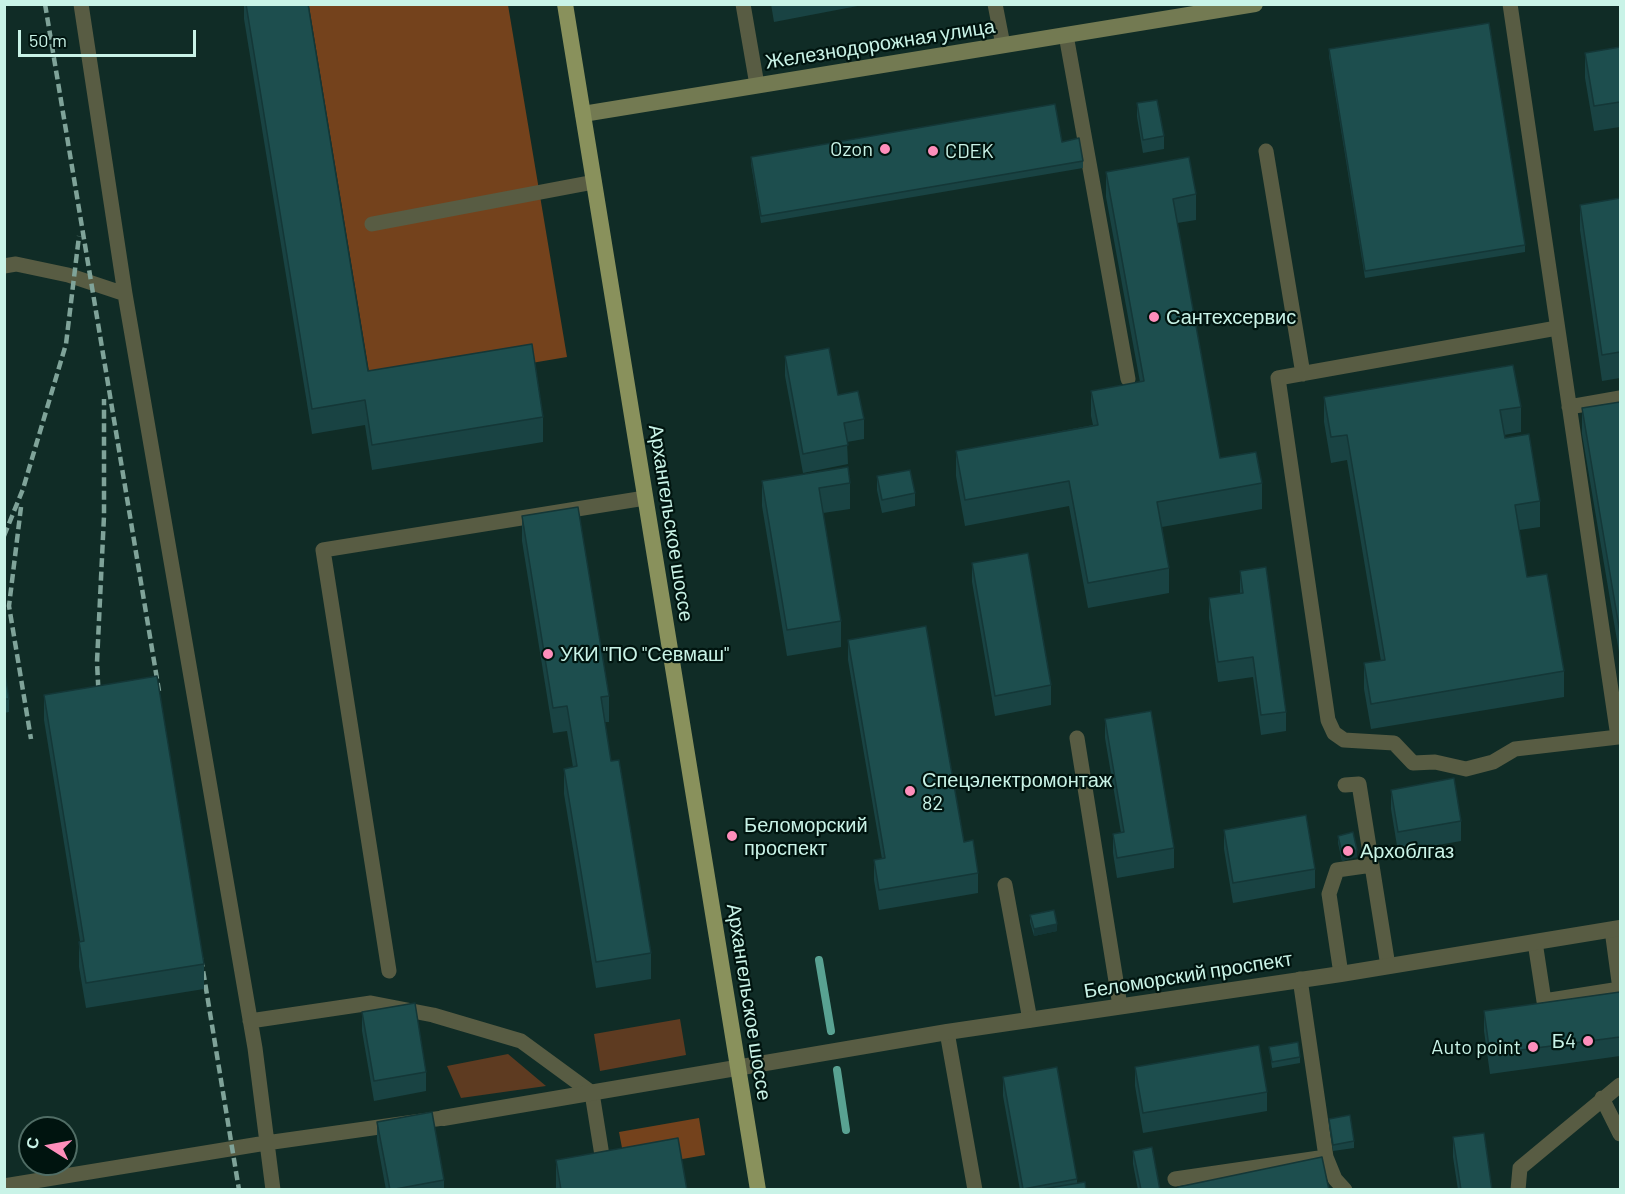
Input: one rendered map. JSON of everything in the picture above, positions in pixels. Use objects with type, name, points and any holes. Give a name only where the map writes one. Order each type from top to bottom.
[{"type":"main road","name":"Архангельское шоссе","points":[[565,4],[758,1190]]},
{"type":"main road","name":"Железнодорожная улица","points":[[582,114],[1255,4]]},
{"type":"street","name":"Беломорский проспект","points":[[443,1118],[947,1032],[1341,974],[1616,929]]},
{"type":"lane","points":[[81,4],[125,294],[250,1021],[273,1190]]},
{"type":"lane","points":[[743,4],[757,85]]},
{"type":"lane","points":[[995,4],[1003,45]]},
{"type":"lane","points":[[1510,4],[1619,737],[1515,749],[1493,762],[1466,769],[1435,762],[1413,763],[1394,743],[1344,740],[1334,733],[1328,720],[1278,378],[1557,328]]},
{"type":"lane","points":[[1066,35],[1128,379]]},
{"type":"lane","points":[[1266,152],[1303,374]]},
{"type":"lane","points":[[372,224],[594,182]]},
{"type":"lane","points":[[4,266],[16,264],[68,275],[125,294]]},
{"type":"lane","points":[[1569,407],[1620,398]]},
{"type":"lane","points":[[389,971],[323,550],[645,498]]},
{"type":"lane","points":[[1077,738],[1120,1006]]},
{"type":"lane","points":[[1345,785],[1359,784],[1388,966]]},
{"type":"lane","points":[[1341,974],[1329,894],[1337,870],[1372,865]]},
{"type":"lane","points":[[1005,885],[1030,1020]]},
{"type":"lane","points":[[1535,942],[1544,1001],[1620,989],[1616,929]]},
{"type":"lane","points":[[1300,979],[1326,1157],[1335,1179],[1345,1190]]},
{"type":"lane","points":[[250,1021],[371,1003],[422,1013],[521,1041],[592,1093],[604,1168]]},
{"type":"lane","points":[[947,1032],[975,1190]]},
{"type":"lane","points":[[1518,1190],[1520,1168],[1620,1085]]},
{"type":"lane","points":[[1602,1098],[1620,1134]]},
{"type":"lane","points":[[4,1186],[266,1143],[443,1118]]},
{"type":"lane","points":[[1175,1179],[1326,1157]]},
{"type":"shaded area","points":[[315,4],[508,5],[567,357],[372,390],[309,6]]},
{"type":"shaded area","points":[[680,1019],[686,1055],[600,1071],[594,1034]]},
{"type":"shaded area","points":[[508,1054],[546,1086],[461,1098],[447,1066]]},
{"type":"shaded area","points":[[699,1118],[705,1155],[626,1169],[619,1132]]},
{"type":"building","points":[[246,4],[308,4],[368,371],[532,344],[543,417],[372,445],[365,400],[312,409]]},
{"type":"building","points":[[1489,23],[1525,245],[1365,271],[1329,49]]},
{"type":"building","points":[[1620,47],[1620,102],[1594,106],[1585,53]]},
{"type":"building","points":[[1157,100],[1164,136],[1143,140],[1137,103]]},
{"type":"building","points":[[1055,104],[1062,142],[1079,138],[1083,161],[761,216],[751,157]]},
{"type":"building","points":[[1189,157],[1196,194],[1173,199],[1220,458],[1256,452],[1262,483],[1157,502],[1169,568],[1088,583],[1069,481],[965,500],[956,451],[1098,425],[1091,391],[1144,381],[1106,172]]},
{"type":"building","points":[[1620,198],[1620,352],[1602,355],[1580,205]]},
{"type":"building","points":[[829,348],[838,395],[858,391],[864,419],[844,423],[848,445],[803,454],[785,356]]},
{"type":"building","points":[[1513,365],[1521,407],[1500,410],[1505,438],[1529,434],[1540,501],[1515,505],[1527,577],[1547,574],[1564,671],[1371,704],[1364,663],[1385,660],[1347,435],[1331,437],[1324,397]]},
{"type":"building","points":[[1620,402],[1620,633],[1582,408]]},
{"type":"building","points":[[848,467],[850,483],[819,488],[841,621],[787,630],[762,481]]},
{"type":"building","points":[[910,470],[915,493],[882,500],[877,476]]},
{"type":"building","points":[[578,507],[609,696],[601,697],[611,761],[619,760],[651,953],[596,962],[564,769],[577,766],[567,706],[553,708],[522,516]]},
{"type":"building","points":[[1028,553],[1051,685],[995,696],[972,563]]},
{"type":"building","points":[[1266,567],[1286,712],[1261,715],[1253,657],[1218,662],[1209,598],[1243,593],[1240,571]]},
{"type":"building","points":[[926,626],[964,842],[973,840],[978,873],[879,890],[874,860],[885,858],[848,640]]},
{"type":"building","points":[[4,668],[9,699],[4,699]]},
{"type":"building","points":[[157,676],[204,964],[86,983],[79,942],[84,941],[44,695]]},
{"type":"building","points":[[1151,711],[1174,848],[1117,858],[1113,834],[1124,832],[1105,719]]},
{"type":"building","points":[[1454,778],[1461,821],[1398,832],[1391,790]]},
{"type":"building","points":[[1306,815],[1315,869],[1233,883],[1224,830]]},
{"type":"building","points":[[1353,832],[1357,850],[1342,854],[1338,836]]},
{"type":"building","points":[[1054,910],[1057,924],[1034,929],[1030,915]]},
{"type":"building","points":[[1620,992],[1620,1037],[1490,1054],[1484,1011]]},
{"type":"building","points":[[415,1003],[426,1072],[374,1081],[362,1012]]},
{"type":"building","points":[[1298,1042],[1300,1057],[1272,1062],[1269,1047]]},
{"type":"building","points":[[1259,1045],[1267,1092],[1143,1113],[1135,1067]]},
{"type":"building","points":[[1057,1067],[1077,1179],[1023,1189],[1003,1077]]},
{"type":"building","points":[[432,1112],[444,1180],[390,1190],[377,1122]]},
{"type":"building","points":[[1350,1115],[1354,1141],[1333,1145],[1329,1119]]},
{"type":"building","points":[[1484,1133],[1492,1190],[1461,1190],[1453,1137]]},
{"type":"building","points":[[678,1138],[687,1190],[561,1190],[556,1160]]},
{"type":"building","points":[[1152,1147],[1160,1190],[1141,1190],[1133,1151]]},
{"type":"building","points":[[1322,1157],[1329,1190],[1178,1190],[1178,1187]]},
{"type":"building","points":[[1085,1182],[1086,1190],[1042,1189]]},
{"type":"waterway","points":[[819,960],[831,1031]]},
{"type":"waterway","points":[[837,1070],[846,1130]]},
{"type":"railway","points":[[45,4],[159,691]]},
{"type":"railway","points":[[4,536],[23,489],[66,344],[79,236]]},
{"type":"railway","points":[[99,702],[97,662],[104,516],[104,399]]},
{"type":"railway","points":[[21,507],[9,606],[31,739]]},
{"type":"railway","points":[[201,958],[239,1190]]},
{"type":"place","name":"Ozon","points":[[885,149]]},
{"type":"place","name":"CDEK","points":[[933,151]]},
{"type":"place","name":"Сантехсервис","points":[[1154,317]]},
{"type":"place","name":"УКИ \"ПО \"Севмаш\"","points":[[548,654]]},
{"type":"place","name":"Спецэлектромонтаж 82","points":[[910,791]]},
{"type":"place","name":"Беломорский проспект","points":[[732,836]]},
{"type":"place","name":"Архоблгаз","points":[[1348,851]]},
{"type":"place","name":"Б4","points":[[1588,1041]]},
{"type":"place","name":"Auto point","points":[[1533,1047]]}]
